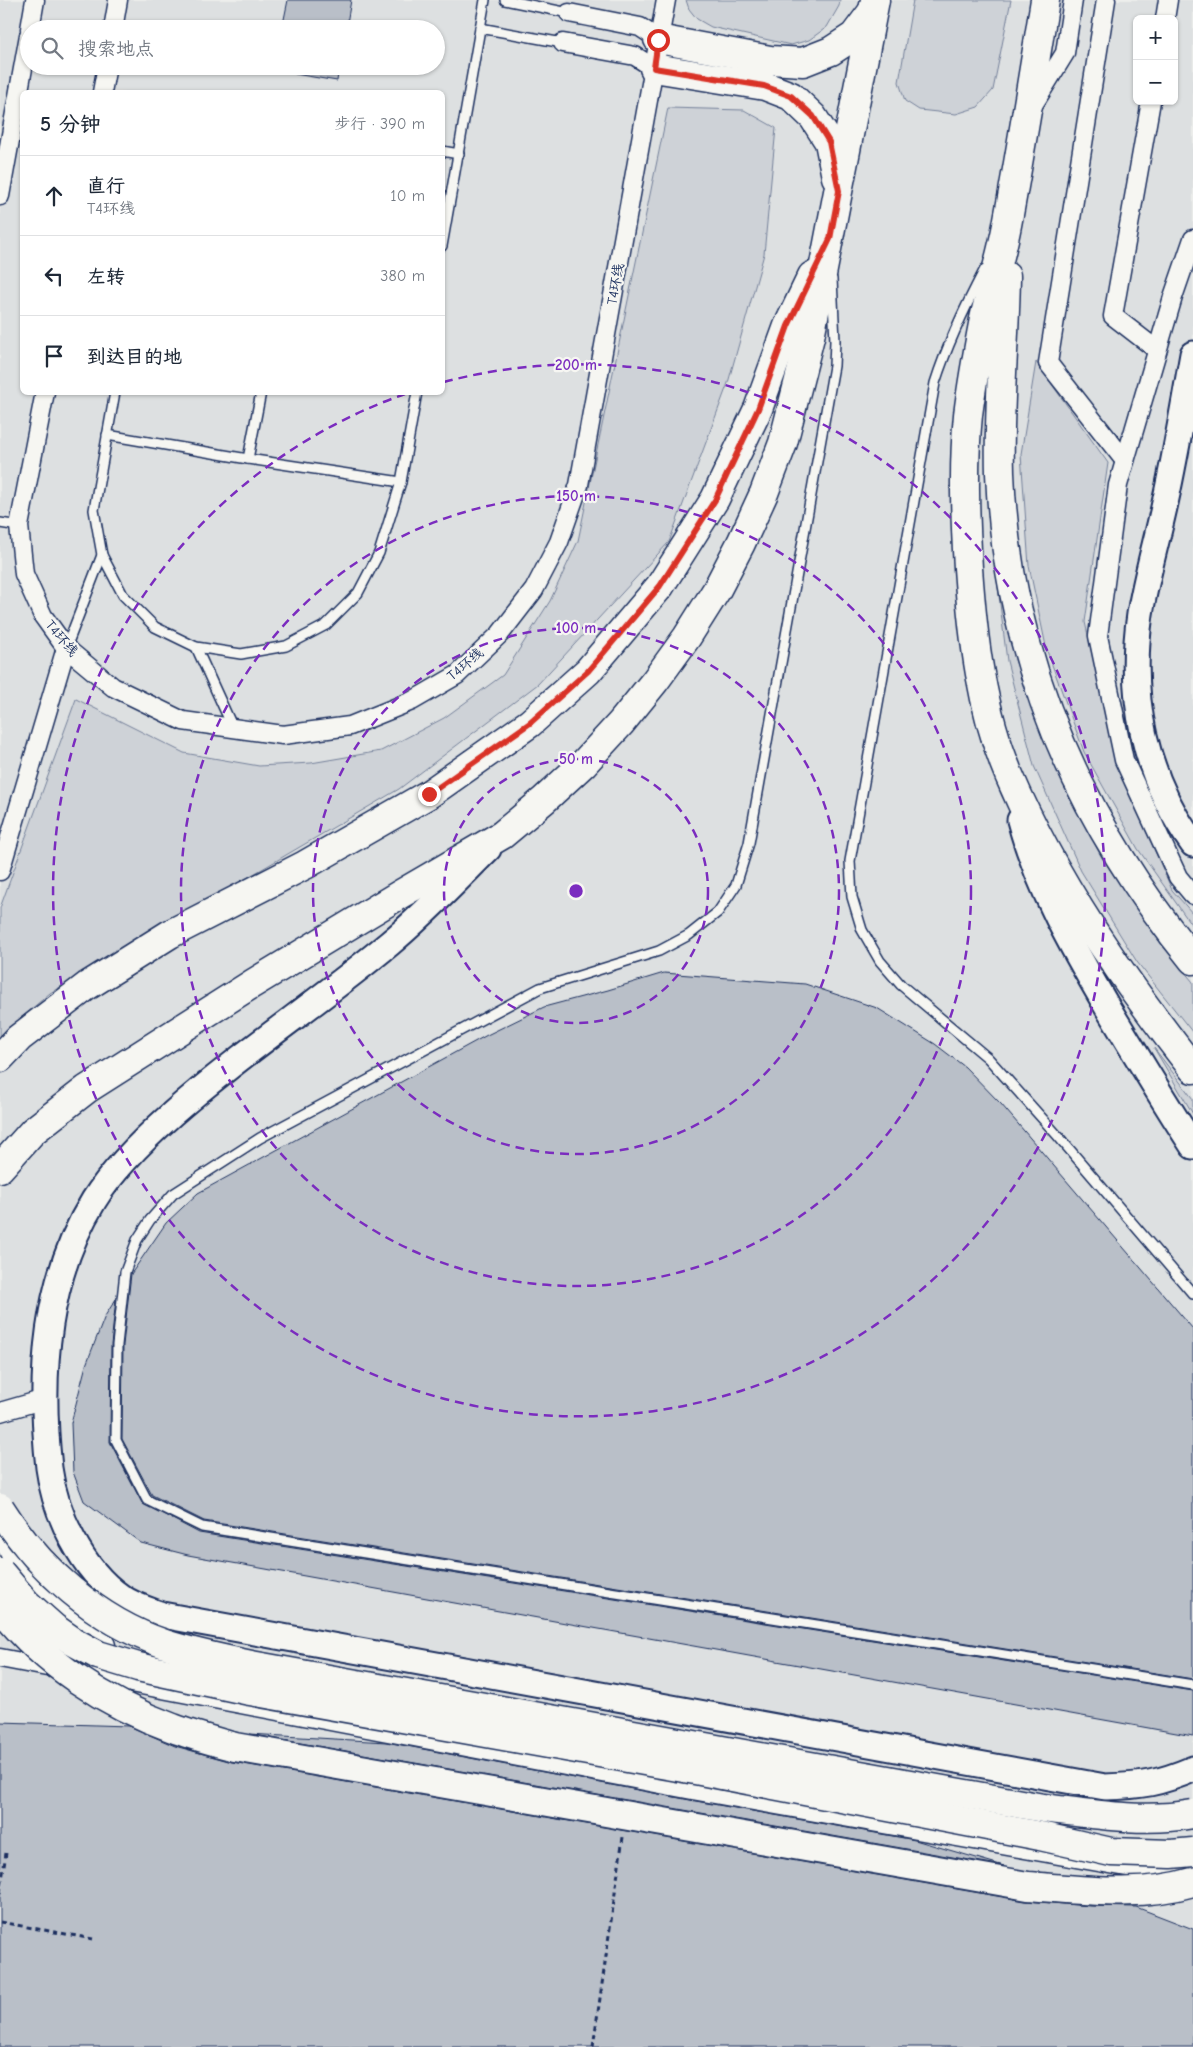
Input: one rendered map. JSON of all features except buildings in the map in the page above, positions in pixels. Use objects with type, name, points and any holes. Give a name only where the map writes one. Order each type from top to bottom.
[{"type":"main road","points":[[1045,0],[1006,230],[984,320],[968,414],[964,473],[970,596],[979,668],[990,718],[1008,773],[1023,829],[1046,893],[1066,933],[1163,1101],[1193,1146]]},
{"type":"main road","points":[[658,40],[770,60],[803,62],[831,51],[854,36],[874,5]]},
{"type":"main road","points":[[874,5],[810,337],[783,443],[753,518],[716,591],[666,666],[621,723],[584,763],[502,835],[389,944],[198,1092],[152,1132],[121,1165],[95,1198],[76,1232],[61,1271],[50,1324],[46,1358],[45,1434],[51,1479],[56,1501],[66,1526],[75,1543],[105,1583],[121,1596],[142,1608],[162,1615],[1105,1787],[1135,1786],[1168,1780],[1193,1769]]},
{"type":"main road","points":[[654,68],[764,86],[791,96],[813,116],[829,142],[839,191]]},
{"type":"main road","points":[[1006,230],[1005,347],[1000,427],[1000,473],[1003,521],[1010,573],[1030,661],[1063,750],[1090,807],[1145,896],[1193,960]]},
{"type":"main road","points":[[0,1058],[19,1038],[87,986],[162,940],[305,865],[429,794],[530,723],[588,671],[660,586],[715,500],[758,409],[788,326],[830,239]]},
{"type":"main road","points":[[1193,354],[1168,490],[1140,613],[1136,652],[1138,715],[1145,746],[1156,778],[1168,804],[1193,844]]},
{"type":"main road","points":[[1008,773],[1034,829],[1081,910],[1137,993],[1193,1069]]},
{"type":"main road","points":[[0,1168],[32,1131],[71,1100],[118,1068],[252,984],[502,835]]},
{"type":"main road","points":[[0,1508],[42,1562],[88,1604],[137,1633],[194,1653],[251,1665],[1043,1808],[1103,1815],[1159,1817],[1193,1814]]},
{"type":"main road","points":[[0,1523],[20,1562],[54,1606],[93,1641],[138,1666]]},
{"type":"main road","points":[[0,1572],[26,1603],[54,1628],[74,1642],[98,1655],[138,1666],[250,1692],[695,1770],[1040,1836],[1111,1852],[1186,1851]]},
{"type":"main road","points":[[0,1606],[46,1656],[96,1692],[173,1728],[235,1747],[1028,1886],[1103,1892],[1132,1892],[1158,1889],[1193,1880]]},
{"type":"street","points":[[32,20],[35,0]]},
{"type":"street","points":[[115,20],[118,0]]},
{"type":"street","name":"T4环线","points":[[44,395],[19,526],[24,574],[43,616],[66,648],[113,687],[183,721],[283,735],[350,726],[412,702],[457,675],[500,634],[534,590],[559,542],[579,485],[666,0]]},
{"type":"street","points":[[1025,118],[1064,53],[1073,0]]},
{"type":"street","points":[[1106,0],[1048,363],[1125,461]]},
{"type":"street","points":[[1166,15],[1168,0]]},
{"type":"street","points":[[569,13],[640,27],[658,40]]},
{"type":"street","points":[[563,43],[635,56],[654,68]]},
{"type":"street","points":[[0,196],[22,75]]},
{"type":"street","points":[[102,90],[105,75]]},
{"type":"street","points":[[1150,105],[1113,316],[1157,350]]},
{"type":"street","points":[[1193,239],[1157,350],[1118,485],[1098,636],[1124,760],[1178,877],[1193,895]]},
{"type":"street","points":[[0,871],[66,648]]},
{"type":"street","points":[[0,1412],[45,1399]]},
{"type":"street","points":[[0,1658],[692,1790],[1193,1880]]},
{"type":"lane","points":[[445,230],[485,0]]},
{"type":"lane","points":[[504,0],[569,13]]},
{"type":"lane","points":[[480,28],[563,43]]},
{"type":"lane","points":[[445,152],[459,154]]},
{"type":"lane","points":[[1006,230],[962,312],[946,349],[936,383],[850,861],[852,897],[862,930],[880,961],[901,985],[988,1058],[1058,1136],[1193,1294]]},
{"type":"lane","points":[[830,239],[835,341],[834,366],[749,843],[736,885],[718,912],[689,936],[658,951],[540,988],[260,1138],[173,1194],[150,1220],[136,1240],[125,1272],[117,1345],[116,1440],[146,1500],[202,1527],[1193,1684]]},
{"type":"lane","points":[[114,395],[94,510],[102,555],[123,595],[155,627],[196,647],[241,654],[286,646],[326,625],[358,594],[379,553],[401,482],[416,395]]},
{"type":"lane","points":[[248,459],[260,395]]},
{"type":"lane","points":[[107,435],[401,482]]},
{"type":"lane","points":[[0,523],[19,526]]},
{"type":"lane","points":[[66,648],[102,555]]},
{"type":"lane","points":[[196,647],[233,728]]},
{"type":"path","points":[[593,2047],[624,1837]]},
{"type":"path","points":[[0,1894],[6,1853]]},
{"type":"path","points":[[0,1922],[93,1939]]},
{"type":"shaded area","points":[[0,0],[1193,0],[1193,2047],[0,2047]]},
{"type":"shaded area","points":[[686,0],[840,0],[839,6],[827,27],[809,40],[791,45],[711,27],[697,19],[689,9]]},
{"type":"shaded area","points":[[913,0],[1011,0],[993,90],[978,107],[956,114],[919,110],[905,101],[899,82]]},
{"type":"shaded area","points":[[668,108],[744,110],[776,128],[764,254],[728,383],[669,542],[538,684],[399,789],[50,993],[0,1036],[0,908],[76,699],[184,753],[259,766],[311,763],[381,751],[444,718],[503,675],[550,601],[578,541]]},
{"type":"shaded area","points":[[1036,362],[1108,463],[1085,622],[1116,762],[1172,890],[1193,914],[1193,927],[1138,849],[1084,752],[1047,651],[1029,566],[1021,454]]},
{"type":"shaded area","points":[[993,547],[1015,660],[1052,760],[1102,858],[1162,945],[1193,982],[1193,1033],[1137,962],[1081,871],[1034,766],[1007,661]]},
{"type":"shaded area","points":[[1154,1048],[1193,1099],[1193,1114]]},
{"type":"route","points":[[429,794],[530,723],[588,671],[660,586],[715,500],[758,409],[788,326],[830,239],[839,191],[829,142],[813,116],[791,96],[764,86],[654,68],[658,40]]}]
